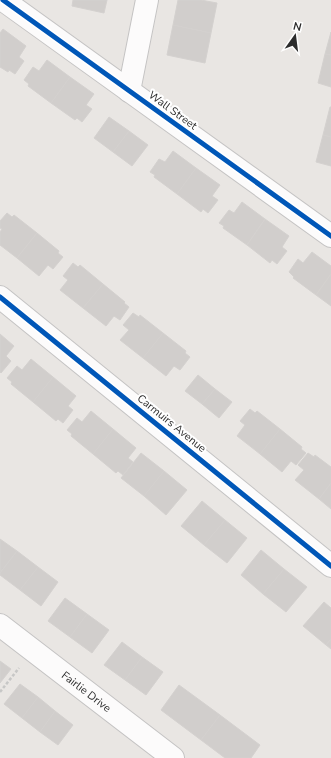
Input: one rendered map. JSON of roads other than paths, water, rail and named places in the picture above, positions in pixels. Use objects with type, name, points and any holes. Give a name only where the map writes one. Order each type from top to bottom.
[{"type":"street","name":"Wall Street","points":[[3,0],[331,236]]},
{"type":"street","points":[[129,91],[147,0]]},
{"type":"street","name":"Carmuirs Avenue","points":[[0,297],[331,566]]},
{"type":"street","name":"Fairlie Drive","points":[[0,625],[173,758]]}]
